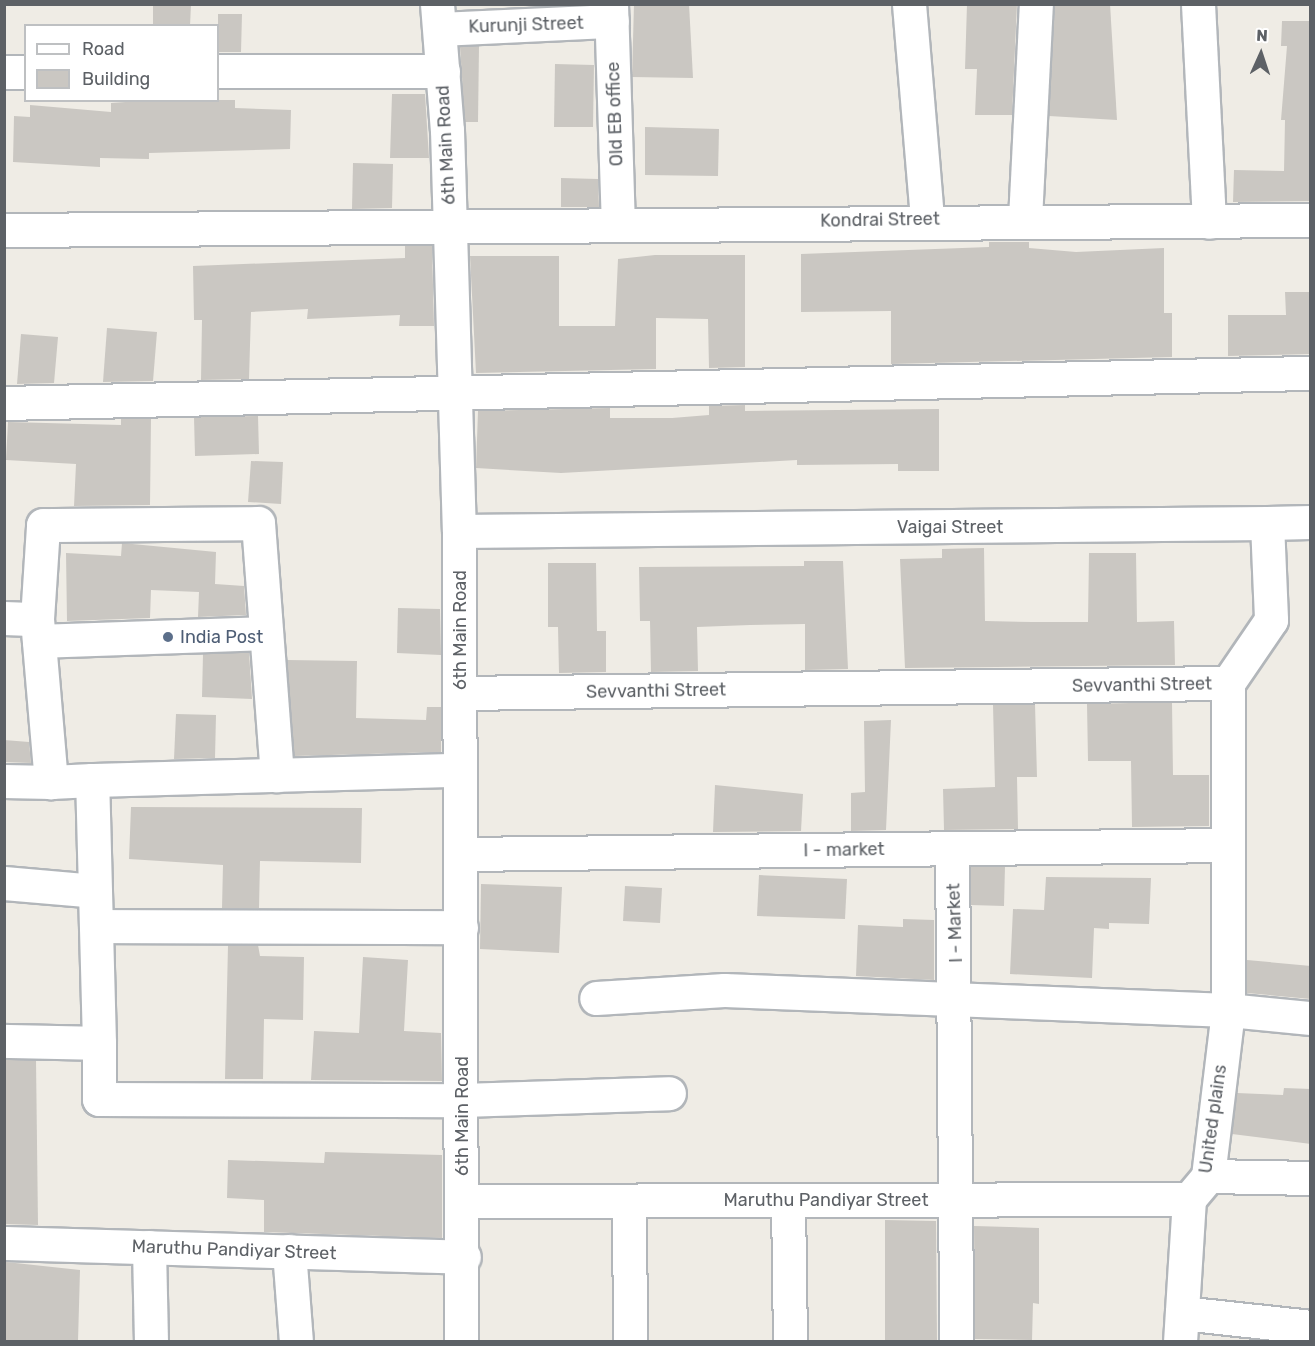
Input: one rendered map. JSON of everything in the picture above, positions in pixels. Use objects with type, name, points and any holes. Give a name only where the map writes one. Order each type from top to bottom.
[{"type":"street","points":[[909,4],[927,220]]},
{"type":"street","points":[[1025,219],[1036,4]]},
{"type":"street","points":[[1198,4],[1209,222]]},
{"type":"street","name":"Kurunji Street","points":[[438,16],[612,13]]},
{"type":"street","name":"Old EB office","points":[[612,13],[618,223]]},
{"type":"street","name":"6th Main Road","points":[[438,16],[450,225],[459,531],[464,1257]]},
{"type":"street","points":[[219,71],[442,70]]},
{"type":"street","points":[[4,72],[24,72]]},
{"type":"street","name":"Kondrai Street","points":[[4,230],[1025,219],[1209,222],[1311,220]]},
{"type":"street","points":[[4,403],[1311,373]]},
{"type":"street","name":"Vaigai Street","points":[[459,531],[1311,522]]},
{"type":"street","points":[[1228,683],[1271,620],[1267,523]]},
{"type":"street","points":[[51,782],[38,630],[43,525],[258,524],[277,775]]},
{"type":"street","points":[[4,618],[38,630],[266,633]]},
{"type":"street","name":"Sevvanthi Street","points":[[460,693],[1228,683],[1228,1010]]},
{"type":"street","points":[[4,781],[51,782],[460,770]]},
{"type":"street","points":[[92,780],[99,1099],[462,1100],[669,1093]]},
{"type":"street","name":"I - market","points":[[460,854],[1228,845]]},
{"type":"street","name":"I - Market","points":[[952,848],[957,997],[956,1341]]},
{"type":"street","points":[[4,883],[95,891]]},
{"type":"street","points":[[96,926],[460,927]]},
{"type":"street","points":[[596,998],[724,990],[850,993],[1228,1010],[1311,1018]]},
{"type":"street","name":"United plains","points":[[1181,1327],[1199,1187],[1228,1010]]},
{"type":"street","points":[[4,1041],[99,1043]]},
{"type":"street","name":"Maruthu Pandiyar Street","points":[[463,1201],[957,1199],[1199,1187],[1311,1178]]},
{"type":"street","points":[[629,1200],[630,1341]]},
{"type":"street","points":[[788,1200],[790,1341]]},
{"type":"street","name":"Maruthu Pandiyar Street","points":[[4,1243],[464,1257]]},
{"type":"street","points":[[149,1247],[151,1341]]},
{"type":"street","points":[[289,1251],[296,1341]]},
{"type":"street","points":[[461,1341],[464,1257]]},
{"type":"street","points":[[1181,1327],[1311,1327]]},
{"type":"building","points":[[153,4],[191,4],[190,24],[153,24]]},
{"type":"building","points":[[634,4],[689,4],[693,78],[632,77]]},
{"type":"building","points":[[967,4],[1017,4],[1012,115],[975,115],[977,69],[965,69]]},
{"type":"building","points":[[1055,4],[1110,4],[1117,120],[1049,116]]},
{"type":"building","points":[[218,14],[242,14],[241,52],[219,52]]},
{"type":"building","points":[[1282,21],[1311,21],[1311,201],[1233,202],[1234,170],[1284,171],[1285,120],[1281,120],[1287,46],[1281,46]]},
{"type":"building","points":[[479,46],[478,122],[465,122],[460,47]]},
{"type":"building","points":[[555,64],[594,65],[593,127],[554,127]]},
{"type":"building","points":[[392,94],[425,94],[429,158],[390,158]]},
{"type":"building","points":[[235,100],[235,108],[291,110],[290,149],[149,153],[149,159],[100,158],[100,167],[13,162],[14,116],[30,117],[30,105],[111,112],[111,103]]},
{"type":"building","points":[[645,127],[719,129],[718,176],[645,175]]},
{"type":"building","points":[[353,163],[393,164],[392,208],[352,209]]},
{"type":"building","points":[[561,178],[598,179],[599,207],[561,207]]},
{"type":"building","points":[[989,242],[1029,242],[1029,248],[1076,252],[1164,248],[1164,313],[1172,313],[1172,357],[891,364],[891,311],[801,312],[801,254],[989,247]]},
{"type":"building","points":[[432,245],[434,326],[399,326],[400,315],[307,319],[308,309],[251,312],[249,379],[201,380],[202,320],[194,320],[193,266],[405,258],[405,246]]},
{"type":"building","points":[[655,255],[745,255],[745,367],[709,368],[708,319],[656,318],[656,369],[476,373],[470,256],[559,256],[559,326],[615,326],[618,259]]},
{"type":"building","points":[[1285,292],[1311,292],[1311,354],[1228,356],[1228,315],[1286,315]]},
{"type":"building","points":[[107,328],[157,332],[153,381],[103,382]]},
{"type":"building","points":[[21,334],[58,337],[54,383],[17,384]]},
{"type":"building","points":[[745,405],[745,411],[939,409],[939,471],[898,471],[898,464],[797,465],[797,460],[561,473],[476,468],[478,411],[610,408],[610,418],[672,418],[709,415],[709,406]]},
{"type":"building","points":[[258,416],[259,454],[195,456],[194,417]]},
{"type":"building","points":[[151,418],[150,505],[74,506],[76,464],[6,460],[8,422],[121,425],[121,419]]},
{"type":"building","points":[[251,461],[283,462],[281,504],[248,502]]},
{"type":"building","points":[[122,543],[216,552],[215,584],[244,586],[246,615],[198,617],[199,592],[151,590],[150,618],[67,621],[66,553],[121,556]]},
{"type":"building","points":[[984,548],[985,621],[1088,622],[1089,553],[1136,553],[1137,622],[1174,621],[1175,665],[905,668],[900,559],[942,558],[942,549]]},
{"type":"building","points":[[804,561],[843,561],[848,669],[805,670],[805,624],[697,627],[698,671],[651,672],[650,621],[640,621],[639,567],[804,566]]},
{"type":"building","points":[[548,563],[596,563],[597,631],[606,631],[606,672],[559,673],[558,627],[548,627]]},
{"type":"building","points":[[398,608],[440,609],[441,655],[397,653]]},
{"type":"building","points":[[249,652],[252,699],[202,697],[203,654]]},
{"type":"building","points":[[287,660],[357,661],[356,718],[426,720],[427,707],[441,707],[441,752],[294,756]]},
{"type":"building","points":[[1172,702],[1173,775],[1209,775],[1209,826],[1132,827],[1131,761],[1088,761],[1087,704]]},
{"type":"building","points":[[1035,704],[1037,777],[1017,777],[1018,829],[944,830],[943,789],[995,787],[993,705]]},
{"type":"building","points":[[176,714],[216,715],[215,758],[174,759]]},
{"type":"building","points":[[891,720],[886,830],[851,831],[851,793],[865,792],[864,721]]},
{"type":"building","points":[[4,740],[29,742],[31,763],[4,762]]},
{"type":"building","points":[[715,785],[803,794],[801,831],[713,832]]},
{"type":"building","points":[[131,807],[362,808],[361,863],[260,861],[259,908],[222,908],[223,865],[129,859]]},
{"type":"building","points":[[1005,866],[1004,906],[971,905],[971,867]]},
{"type":"building","points":[[759,875],[847,879],[845,919],[757,916]]},
{"type":"building","points":[[1046,877],[1151,878],[1149,924],[1109,923],[1109,929],[1094,928],[1092,978],[1010,974],[1013,909],[1044,910]]},
{"type":"building","points":[[481,884],[562,887],[559,953],[480,949]]},
{"type":"building","points":[[625,886],[662,888],[660,923],[623,921]]},
{"type":"building","points":[[903,919],[934,920],[934,980],[856,976],[858,925],[903,927]]},
{"type":"building","points":[[228,945],[258,945],[260,956],[304,957],[303,1020],[264,1019],[263,1079],[225,1079]]},
{"type":"building","points":[[363,957],[408,960],[404,1031],[441,1033],[442,1081],[311,1080],[314,1031],[359,1033]]},
{"type":"building","points":[[1247,960],[1311,966],[1311,999],[1247,993]]},
{"type":"building","points":[[4,1060],[36,1060],[38,1225],[4,1224]]},
{"type":"building","points":[[1284,1088],[1311,1089],[1311,1144],[1232,1134],[1237,1093],[1283,1095]]},
{"type":"building","points":[[325,1152],[442,1155],[442,1238],[264,1232],[264,1200],[227,1198],[228,1160],[324,1163]]},
{"type":"building","points":[[885,1220],[936,1221],[937,1341],[885,1341]]},
{"type":"building","points":[[974,1226],[1039,1228],[1039,1304],[1033,1303],[1032,1340],[975,1339]]},
{"type":"building","points":[[6,1262],[80,1270],[78,1341],[4,1341]]},
{"type":"place","name":"India Post","points":[[168,637]]}]
